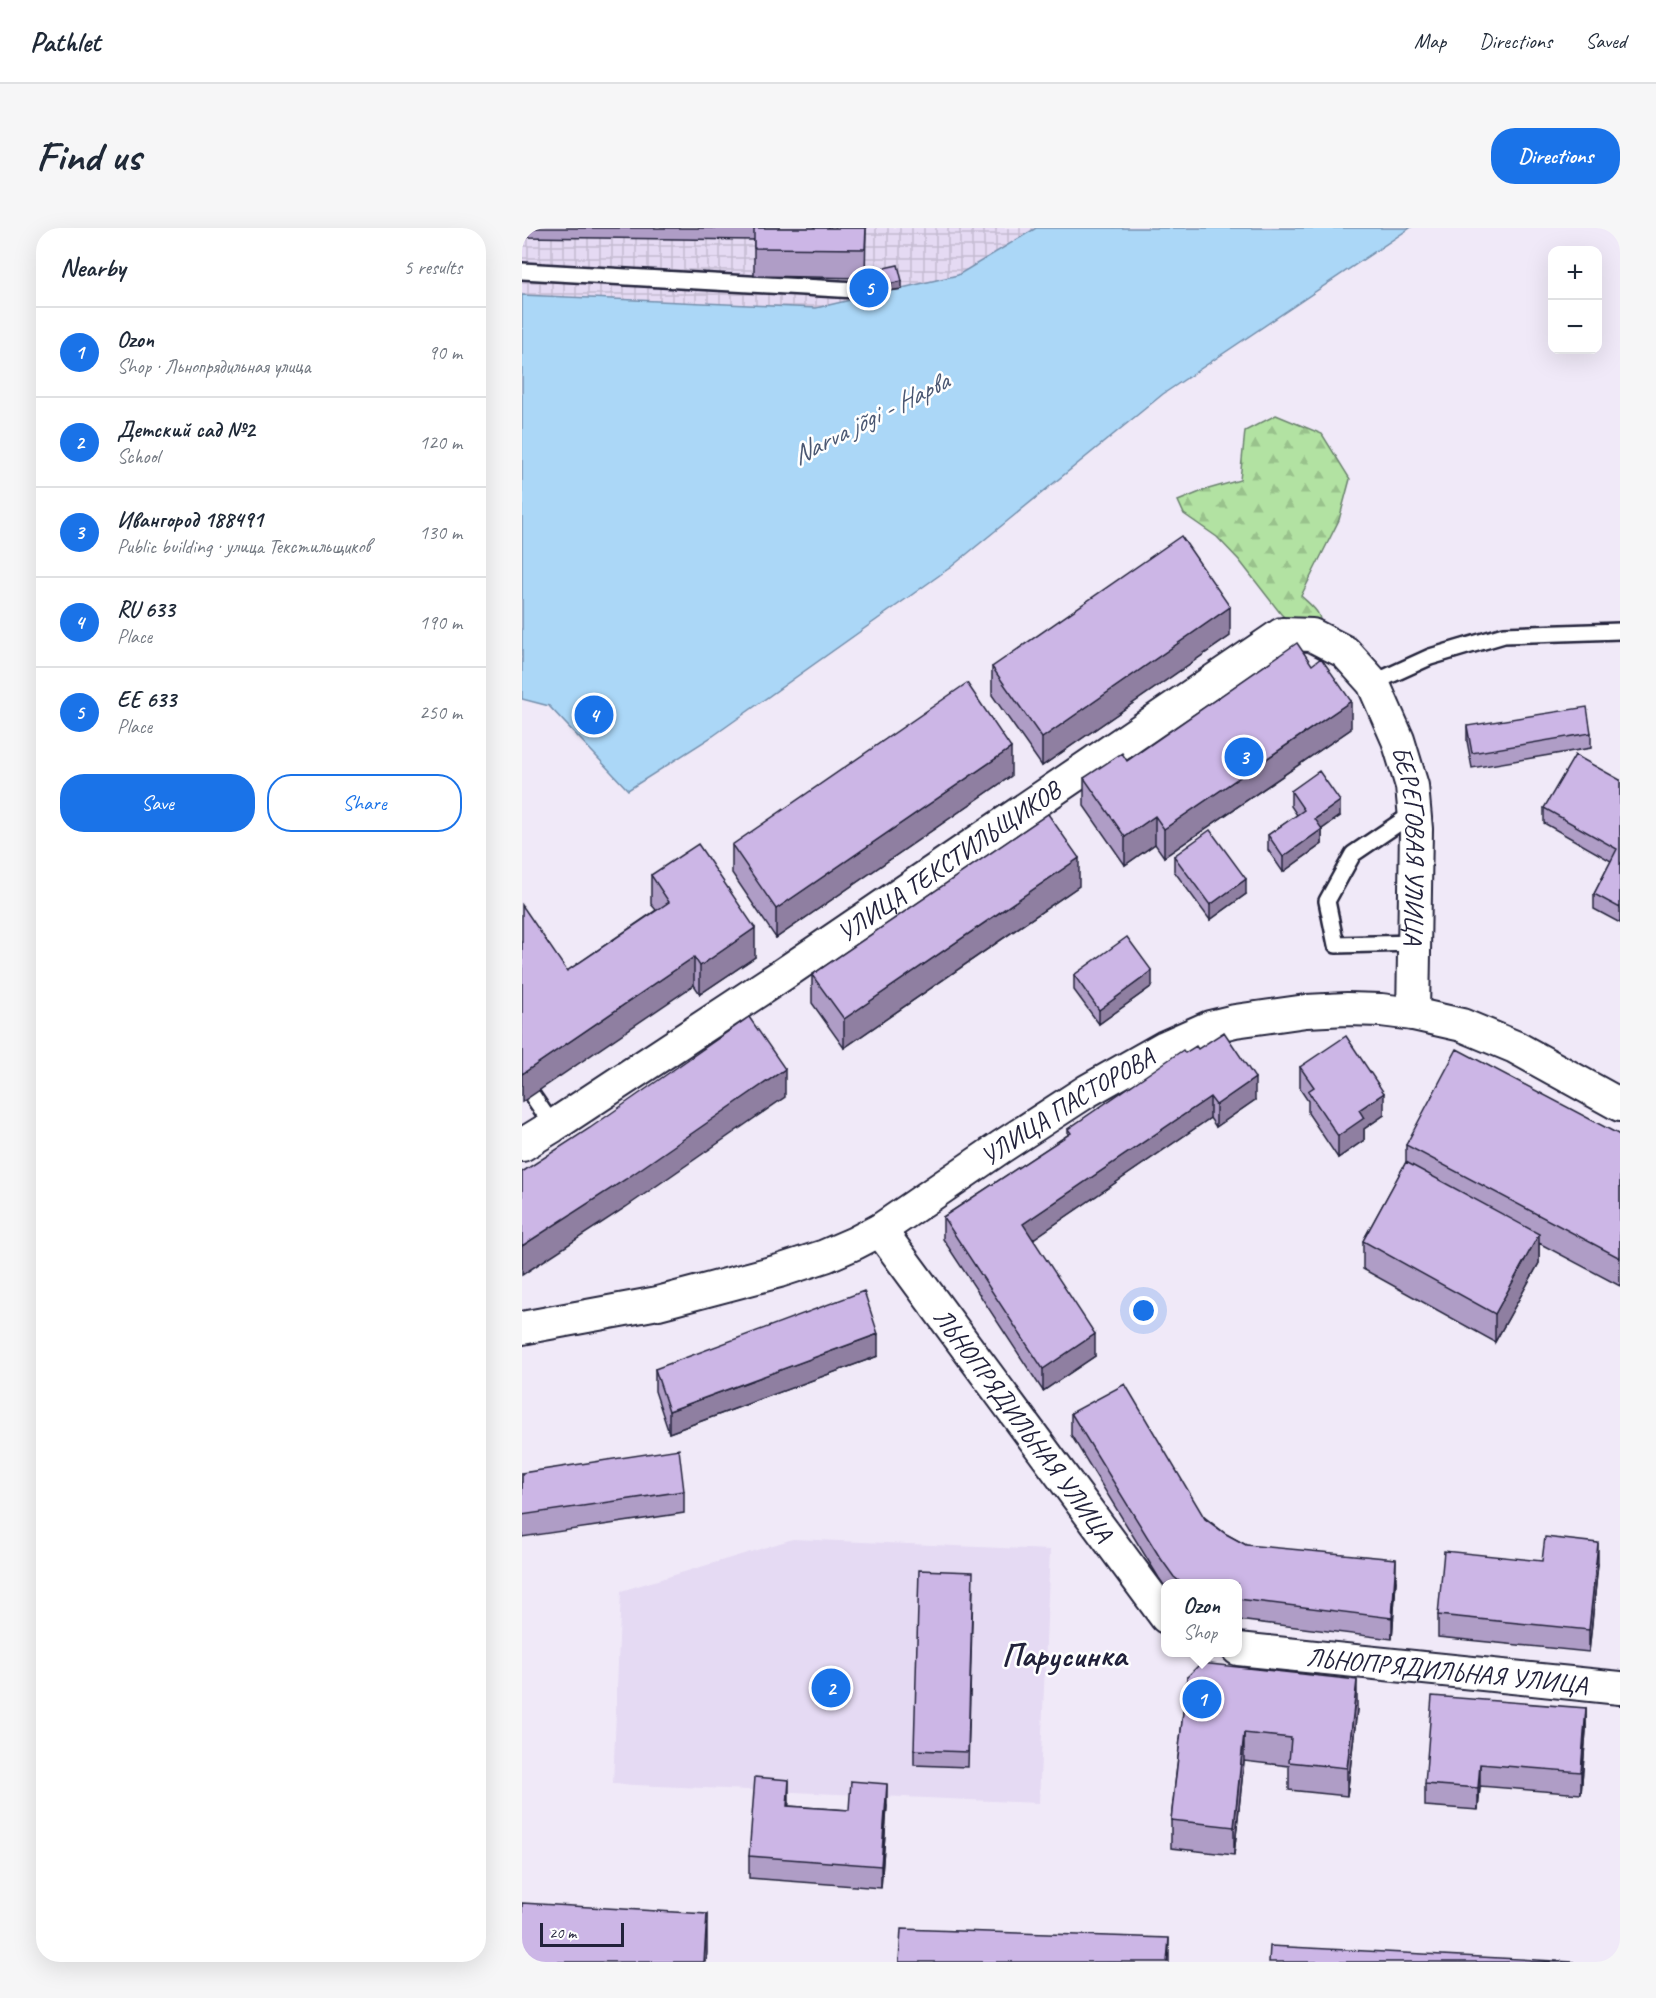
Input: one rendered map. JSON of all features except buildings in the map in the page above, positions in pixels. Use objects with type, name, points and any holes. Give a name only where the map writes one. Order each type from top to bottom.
[{"type":"street","name":"УЛИЦА ТЕКСТИЛЬЩИКОВ","points":[[522,1145],[782,975],[1282,634],[1312,635],[1345,652],[1373,683]]},
{"type":"street","name":"БЕРЕГОВАЯ УЛИЦА","points":[[1373,683],[1398,740],[1412,786],[1416,829],[1413,1014]]},
{"type":"street","name":"УЛИЦА ПАСТОРОВА","points":[[522,1328],[658,1303],[779,1271],[825,1256],[880,1230],[1088,1091],[1192,1034],[1235,1021],[1306,1011],[1381,1010],[1413,1014],[1462,1025],[1515,1047],[1620,1105]]},
{"type":"street","name":"ЛЬНОПРЯДИЛЬНАЯ УЛИЦА","points":[[880,1230],[1161,1610]]},
{"type":"street","name":"ЛЬНОПРЯДИЛЬНАЯ УЛИЦА","points":[[1242,1649],[1620,1688]]},
{"type":"lane","points":[[522,271],[856,290]]},
{"type":"lane","points":[[1373,683],[1430,657],[1504,635],[1620,631]]},
{"type":"lane","points":[[1414,812],[1353,855],[1328,901],[1336,945],[1414,943]]},
{"type":"lane","points":[[532,1095],[554,1126]]},
{"type":"shaded area","points":[[522,228],[1036,228],[958,275],[816,308],[522,295]]},
{"type":"shaded area","points":[[793,1539],[1050,1550],[1039,1803],[613,1784],[621,1591]]},
{"type":"green space","points":[[1276,415],[1322,434],[1350,479],[1339,520],[1301,596],[1317,612],[1321,634],[1302,634],[1281,614],[1239,560],[1217,537],[1184,514],[1178,501],[1240,480],[1245,431]]},
{"type":"water","name":"Narva jõgi - Нарва","points":[[1036,228],[1410,228],[1163,394],[951,567],[713,736],[628,790],[549,706],[522,699],[522,295],[816,308],[958,275]]},
{"type":"place","name":"EE 633","points":[[869,288]]},
{"type":"place","name":"RU 633","points":[[594,715]]},
{"type":"place","name":"Ивангород 188491","points":[[1244,757]]},
{"type":"place","name":"Детский сад №2","points":[[831,1688]]},
{"type":"place","name":"Ozon","points":[[1202,1699]]},
{"type":"district","name":"Парусинка","points":[[1064,1655]]}]
